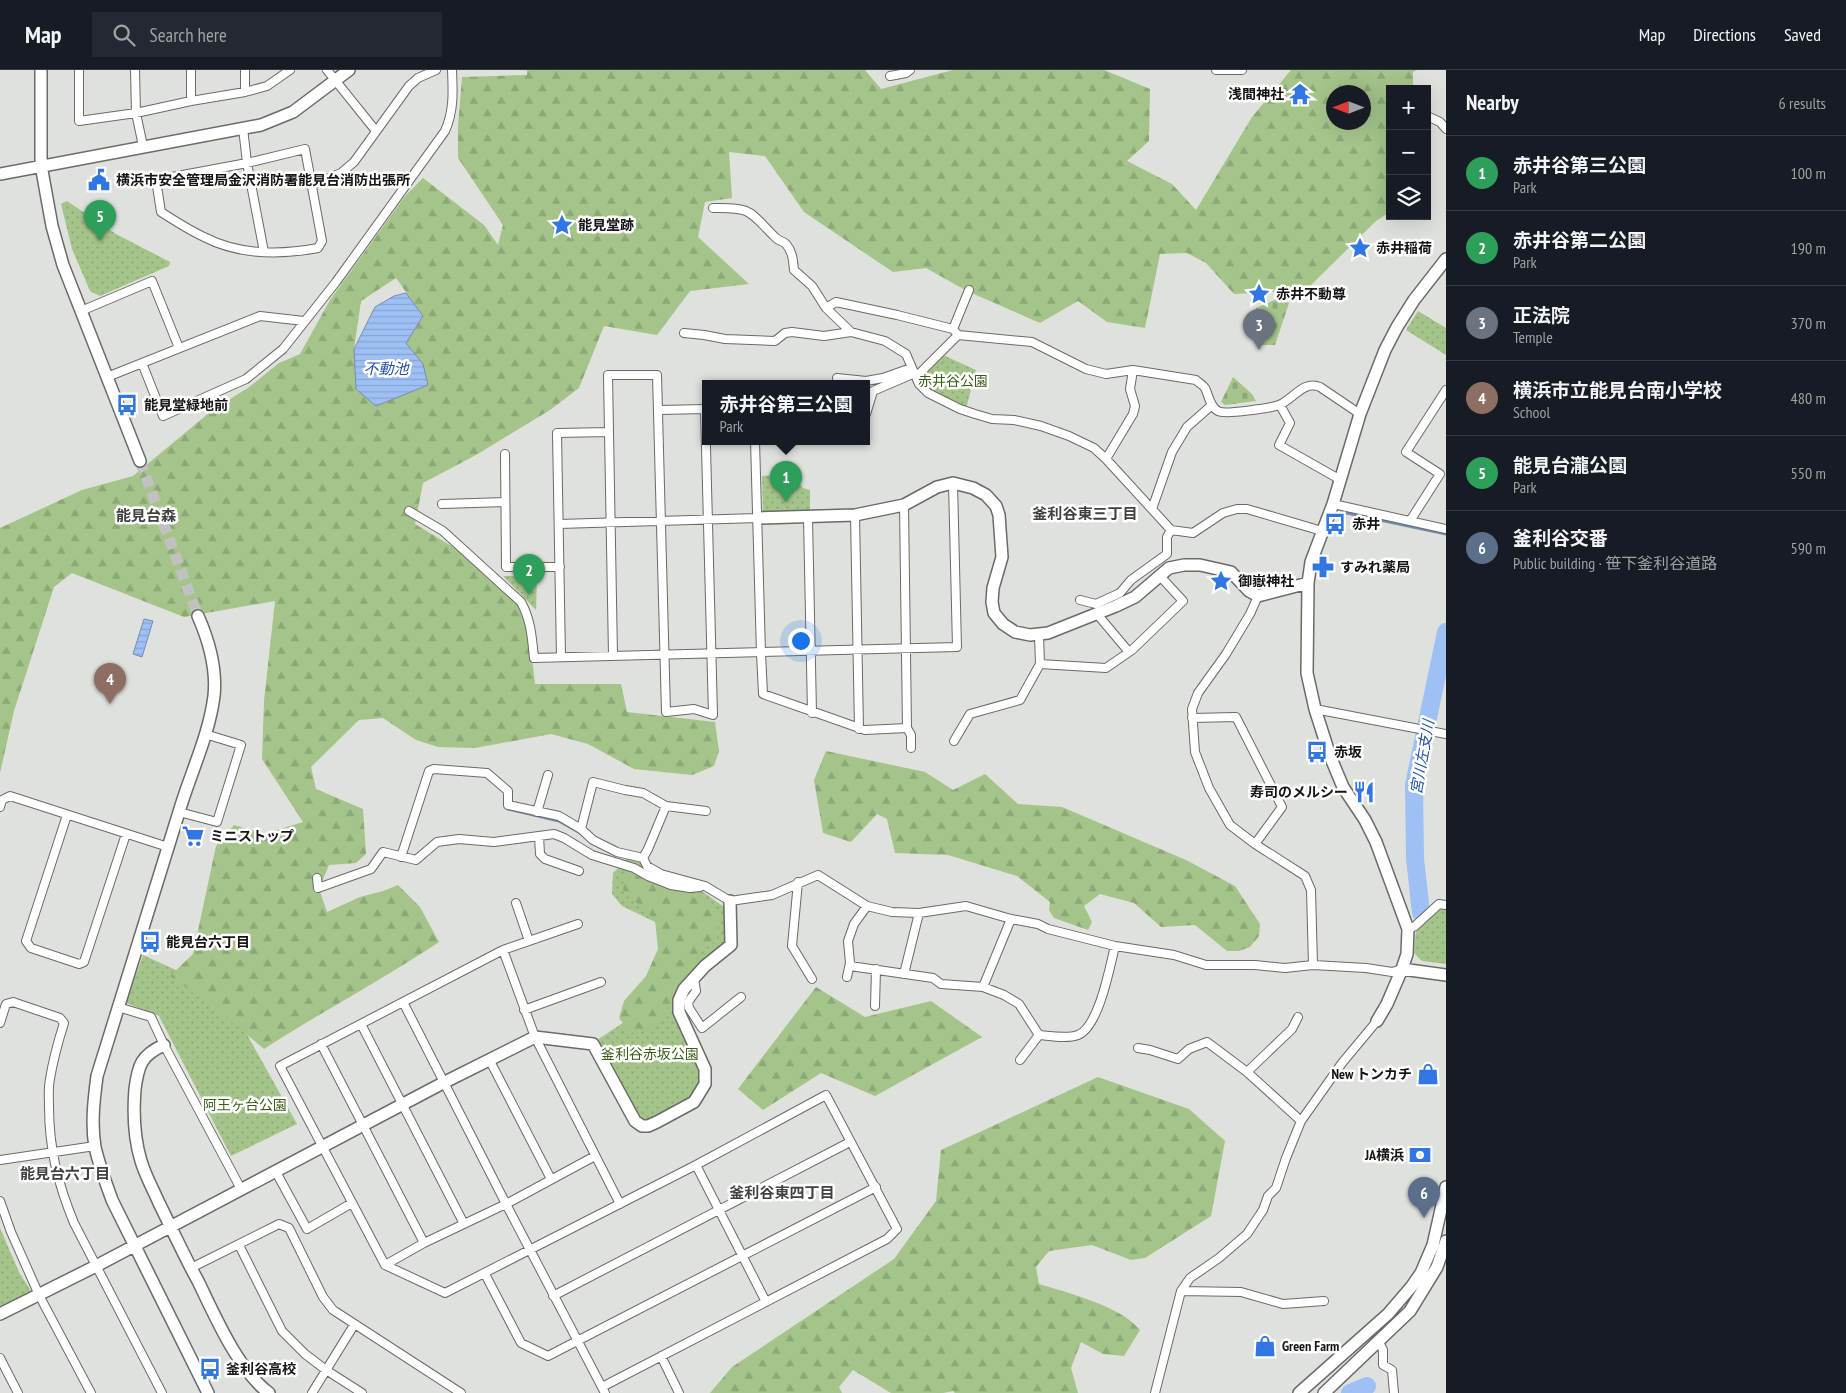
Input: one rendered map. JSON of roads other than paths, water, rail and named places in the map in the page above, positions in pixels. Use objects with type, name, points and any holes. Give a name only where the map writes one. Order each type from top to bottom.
[{"type":"street","points":[[40,70],[42,165],[52,226],[63,265],[140,461]]},
{"type":"street","points":[[79,70],[80,122],[245,92],[266,86],[290,70]]},
{"type":"street","points":[[135,70],[136,113],[143,146]]},
{"type":"street","points":[[191,70],[191,101]]},
{"type":"street","points":[[245,70],[245,92]]},
{"type":"street","points":[[327,70],[376,131]]},
{"type":"street","points":[[0,174],[261,124],[293,112],[349,70]]},
{"type":"street","points":[[312,185],[340,173],[354,162],[409,86],[418,78],[436,70]]},
{"type":"street","points":[[142,362],[163,416],[246,378],[283,348],[336,282],[445,131],[451,118],[453,100],[452,70]]},
{"type":"street","points":[[890,76],[906,73],[910,70]]},
{"type":"street","points":[[1216,70],[1242,70]]},
{"type":"street","points":[[1431,118],[1440,122],[1446,129]]},
{"type":"street","points":[[243,128],[247,164],[264,252]]},
{"type":"street","points":[[305,149],[312,185],[322,241],[318,248],[292,253],[240,249],[206,238],[160,212],[156,180],[247,164],[305,149]]},
{"type":"street","points":[[713,208],[729,207],[746,210],[757,217],[777,240],[785,243],[792,253],[794,270],[812,286],[826,308],[851,332]]},
{"type":"street","points":[[1156,1393],[1181,1291],[1190,1278],[1219,1258],[1247,1234],[1263,1210],[1268,1196],[1276,1188],[1301,1120],[1342,1063],[1377,1021],[1387,1004],[1402,969],[1406,954],[1408,929],[1376,842],[1365,820],[1343,787],[1330,756],[1315,709],[1307,673],[1308,583],[1312,562],[1333,504],[1360,414],[1386,350],[1397,327],[1414,300],[1446,260]]},
{"type":"street","points":[[81,311],[152,281],[179,348]]},
{"type":"street","points":[[870,401],[873,391],[914,372],[956,332],[969,290]]},
{"type":"street","points":[[826,308],[836,302],[897,315],[956,332],[1032,342],[1086,369],[1106,374],[1133,370],[1196,380],[1204,387],[1212,405],[1218,412],[1228,413],[1280,405],[1305,387],[1314,384],[1320,386],[1360,414]]},
{"type":"street","points":[[107,376],[260,316],[304,320]]},
{"type":"street","points":[[684,334],[704,334],[725,339],[775,341],[785,333],[792,332],[824,336],[851,332],[885,341],[906,354],[919,384],[928,393],[960,409],[992,419],[1014,420],[1041,426],[1094,448],[1106,458],[1171,530],[1193,533],[1223,513],[1237,509],[1246,509],[1322,531]]},
{"type":"street","points":[[1106,458],[1133,414],[1135,406],[1130,389],[1133,370]]},
{"type":"street","points":[[870,380],[914,372]]},
{"type":"street","points":[[613,656],[608,374],[657,375],[666,712],[694,710],[713,715],[707,445]]},
{"type":"street","points":[[837,378],[856,380]]},
{"type":"street","points":[[1410,522],[1440,474],[1406,452],[1446,390]]},
{"type":"street","points":[[1152,509],[1172,452],[1187,428],[1212,405]]},
{"type":"street","points":[[1280,405],[1290,423],[1279,445],[1339,479]]},
{"type":"street","points":[[659,410],[702,409]]},
{"type":"street","points":[[561,657],[557,433],[609,432]]},
{"type":"street","points":[[756,445],[763,694],[859,729],[907,728]]},
{"type":"street","points":[[505,454],[506,567],[560,567]]},
{"type":"street","points":[[559,524],[808,518],[855,515],[904,505],[937,487],[953,483],[973,488],[986,495],[996,506],[999,515],[1002,557],[993,588],[992,602],[994,614],[1003,624],[1022,634],[1039,635],[1096,614],[1135,597],[1169,568],[1184,564],[1213,567],[1231,572],[1249,592],[1258,596],[1308,583]]},
{"type":"street","points":[[409,512],[442,531],[522,602],[528,614],[532,631],[534,658],[906,650],[956,647],[953,483]]},
{"type":"street","points":[[442,504],[505,502]]},
{"type":"street","points":[[1333,504],[1446,529]]},
{"type":"street","points":[[904,505],[907,728],[911,734],[911,748]]},
{"type":"street","points":[[855,515],[859,729]]},
{"type":"street","points":[[808,518],[812,713]]},
{"type":"street","points":[[1080,600],[1096,604],[1120,593],[1131,580],[1167,554],[1167,537],[1171,530]]},
{"type":"street","points":[[1040,664],[1106,668],[1129,652],[1183,600],[1159,575]]},
{"type":"street","points":[[1258,596],[1250,614],[1226,654],[1198,693],[1192,709],[1195,752],[1209,788],[1230,825],[1255,844],[1305,876],[1310,890],[1313,965]]},
{"type":"street","points":[[1096,614],[1129,652]]},
{"type":"street","points":[[198,616],[208,638],[213,660],[214,696],[204,734],[97,1076],[94,1098],[95,1146],[112,1200],[208,1393]]},
{"type":"street","points":[[954,741],[970,714],[1020,700],[1040,664],[1039,635]]},
{"type":"street","points":[[1315,709],[1446,734]]},
{"type":"street","points":[[1192,718],[1236,717],[1282,807],[1255,844]]},
{"type":"street","points":[[179,812],[217,822],[241,745],[204,734]]},
{"type":"street","points":[[401,857],[429,771],[434,769],[487,773],[508,791],[508,805],[559,816],[581,829],[593,840],[617,852],[643,858]]},
{"type":"street","points":[[537,812],[548,775]]},
{"type":"street","points":[[581,829],[593,782],[644,793],[666,806],[706,811]]},
{"type":"street","points":[[0,807],[2,800],[10,796],[67,816],[168,847]]},
{"type":"street","points":[[643,858],[666,806]]},
{"type":"street","points":[[67,816],[26,941],[30,948],[79,964],[84,962],[126,834]]},
{"type":"street","points":[[317,878],[318,888],[372,868],[383,852],[416,860],[437,842],[459,839],[494,842],[554,834],[592,855],[634,868],[648,876],[671,884],[690,888],[704,886]]},
{"type":"street","points":[[539,836],[540,854],[544,859],[578,871]]},
{"type":"street","points":[[643,858],[647,866],[662,874],[704,886],[730,901],[772,895],[798,882],[818,875],[867,906],[892,912],[919,913],[966,906],[1115,946],[1174,955],[1206,965],[1255,965],[1285,968],[1313,965],[1366,968],[1392,972],[1402,969],[1446,976]]},
{"type":"street","points":[[798,882],[792,946],[812,979]]},
{"type":"street","points":[[0,1314],[96,1266],[489,1059],[535,1037],[593,1044],[635,1121],[642,1126],[648,1126],[694,1102],[705,1084],[705,1069],[679,1012],[679,1000],[684,989],[705,966],[731,945],[730,901]]},
{"type":"street","points":[[516,903],[528,941]]},
{"type":"street","points":[[1408,929],[1415,926],[1439,904],[1446,905]]},
{"type":"street","points":[[847,977],[850,966],[848,941],[854,924],[867,906]]},
{"type":"street","points":[[904,974],[919,913]]},
{"type":"street","points":[[983,987],[1011,919]]},
{"type":"street","points":[[402,1002],[530,1250],[553,1296],[604,1390],[660,1356],[887,1239],[897,1230],[826,1095],[696,1165],[530,1250],[485,1274],[445,1294],[385,1265],[280,1066],[321,1044],[361,1024],[402,1002],[503,950],[578,924]]},
{"type":"street","points":[[1039,1035],[1078,1035],[1086,1030],[1102,999],[1115,946]]},
{"type":"street","points":[[503,950],[535,1037],[620,1204]]},
{"type":"street","points":[[850,966],[933,978],[941,984],[983,987],[1004,995],[1019,1004],[1039,1035]]},
{"type":"street","points":[[875,1006],[876,969]]},
{"type":"street","points":[[694,978],[696,991],[688,1002],[688,1008],[702,1028],[741,997]]},
{"type":"street","points":[[524,1010],[601,982]]},
{"type":"street","points":[[0,1023],[6,1004],[13,1002],[60,1018],[64,1023],[54,1056],[49,1082],[51,1152],[63,1196],[74,1223],[162,1393]]},
{"type":"street","points":[[118,1007],[151,1017],[164,1046],[241,1189]]},
{"type":"street","points":[[1247,1072],[1292,1028],[1298,1017]]},
{"type":"street","points":[[361,1024],[464,1224]]},
{"type":"street","points":[[1020,1060],[1039,1035]]},
{"type":"street","points":[[1138,1048],[1178,1058],[1189,1049],[1207,1042],[1247,1072],[1301,1120]]},
{"type":"street","points":[[321,1044],[424,1243]]},
{"type":"street","points":[[164,1046],[151,1051],[143,1059],[136,1079],[135,1137],[141,1162],[170,1227],[231,1346],[250,1373],[269,1393]]},
{"type":"street","points":[[489,1059],[551,1179]]},
{"type":"street","points":[[553,1296],[850,1142]]},
{"type":"street","points":[[0,1160],[95,1146]]},
{"type":"street","points":[[385,1265],[424,1243],[506,1204],[595,1156]]},
{"type":"street","points":[[696,1165],[766,1302]]},
{"type":"street","points":[[276,1172],[307,1228],[352,1204]]},
{"type":"street","points":[[485,1274],[521,1343],[548,1356],[876,1187]]},
{"type":"street","points":[[1300,1393],[1388,1314],[1404,1297],[1421,1273],[1433,1245],[1444,1226],[1446,1187]]},
{"type":"street","points":[[0,1201],[10,1232],[39,1294],[91,1393]]},
{"type":"street","points":[[191,1268],[279,1224],[289,1228],[323,1297],[333,1310],[461,1393]]},
{"type":"street","points":[[1324,1393],[1410,1311],[1441,1268],[1446,1241]]},
{"type":"street","points":[[239,1245],[282,1331],[305,1354],[362,1393]]},
{"type":"street","points":[[1181,1291],[1241,1292],[1283,1304],[1324,1301]]},
{"type":"street","points":[[312,1393],[354,1325]]},
{"type":"street","points":[[1378,1342],[1383,1350],[1382,1365],[1392,1370],[1394,1393]]},
{"type":"street","points":[[660,1356],[679,1393]]},
{"type":"street","points":[[0,1358],[18,1393]]},
{"type":"water","name":"不動池","points":[[406,293],[423,316],[406,343],[423,364],[428,385],[376,406],[356,389],[354,349],[375,307],[394,296]]},
{"type":"water","points":[[144,619],[153,621],[142,657],[133,654]]},
{"type":"waterway","points":[[1342,512],[1446,534]]},
{"type":"waterway","name":"宮川左支川","points":[[1421,913],[1415,858],[1414,785],[1446,632]]},
{"type":"waterway","points":[[508,809],[559,821],[582,834]]},
{"type":"waterway","name":"宮川左支川","points":[[1350,1393],[1367,1386]]},
{"type":"tunnel","points":[[140,461],[198,616]]},
{"type":"place","name":"浅間神社","points":[[1300,94]]},
{"type":"place","name":"横浜市安全管理局金沢消防署能見台消防出張所","points":[[99,180]]},
{"type":"place","name":"能見堂跡","points":[[562,225]]},
{"type":"place","name":"能見台瀧公園","points":[[100,241]]},
{"type":"place","name":"赤井稲荷","points":[[1360,248]]},
{"type":"place","name":"赤井不動尊","points":[[1259,294]]},
{"type":"place","name":"正法院","points":[[1259,350]]},
{"type":"place","name":"能見堂緑地前","points":[[127,405]]},
{"type":"place","name":"赤井谷第三公園","points":[[786,502]]},
{"type":"place","name":"赤井","points":[[1335,524]]},
{"type":"place","name":"すみれ薬局","points":[[1323,567]]},
{"type":"place","name":"御嶽神社","points":[[1221,581]]},
{"type":"place","name":"赤井谷第二公園","points":[[529,595]]},
{"type":"place","name":"横浜市立能見台南小学校","points":[[110,704]]},
{"type":"place","name":"赤坂","points":[[1317,752]]},
{"type":"place","name":"寿司のメルシー","points":[[1364,792]]},
{"type":"place","name":"ミニストップ","points":[[193,836]]},
{"type":"place","name":"能見台六丁目","points":[[150,942]]},
{"type":"place","name":"New トンカチ","points":[[1428,1074]]},
{"type":"place","name":"JA横浜","points":[[1420,1155]]},
{"type":"place","name":"釜利谷交番","points":[[1424,1218]]},
{"type":"place","name":"Green Farm","points":[[1265,1346]]},
{"type":"place","name":"釜利谷高校","points":[[210,1369]]},
{"type":"district","name":"釜利谷東三丁目","points":[[1085,513]]},
{"type":"district","name":"能見台森","points":[[146,515]]},
{"type":"district","name":"能見台六丁目","points":[[65,1173]]},
{"type":"district","name":"釜利谷東四丁目","points":[[782,1192]]},
{"type":"park label","name":"赤井谷公園","points":[[953,381]]},
{"type":"park label","name":"釜利谷赤坂公園","points":[[650,1054]]},
{"type":"park label","name":"阿王ヶ台公園","points":[[245,1105]]}]
